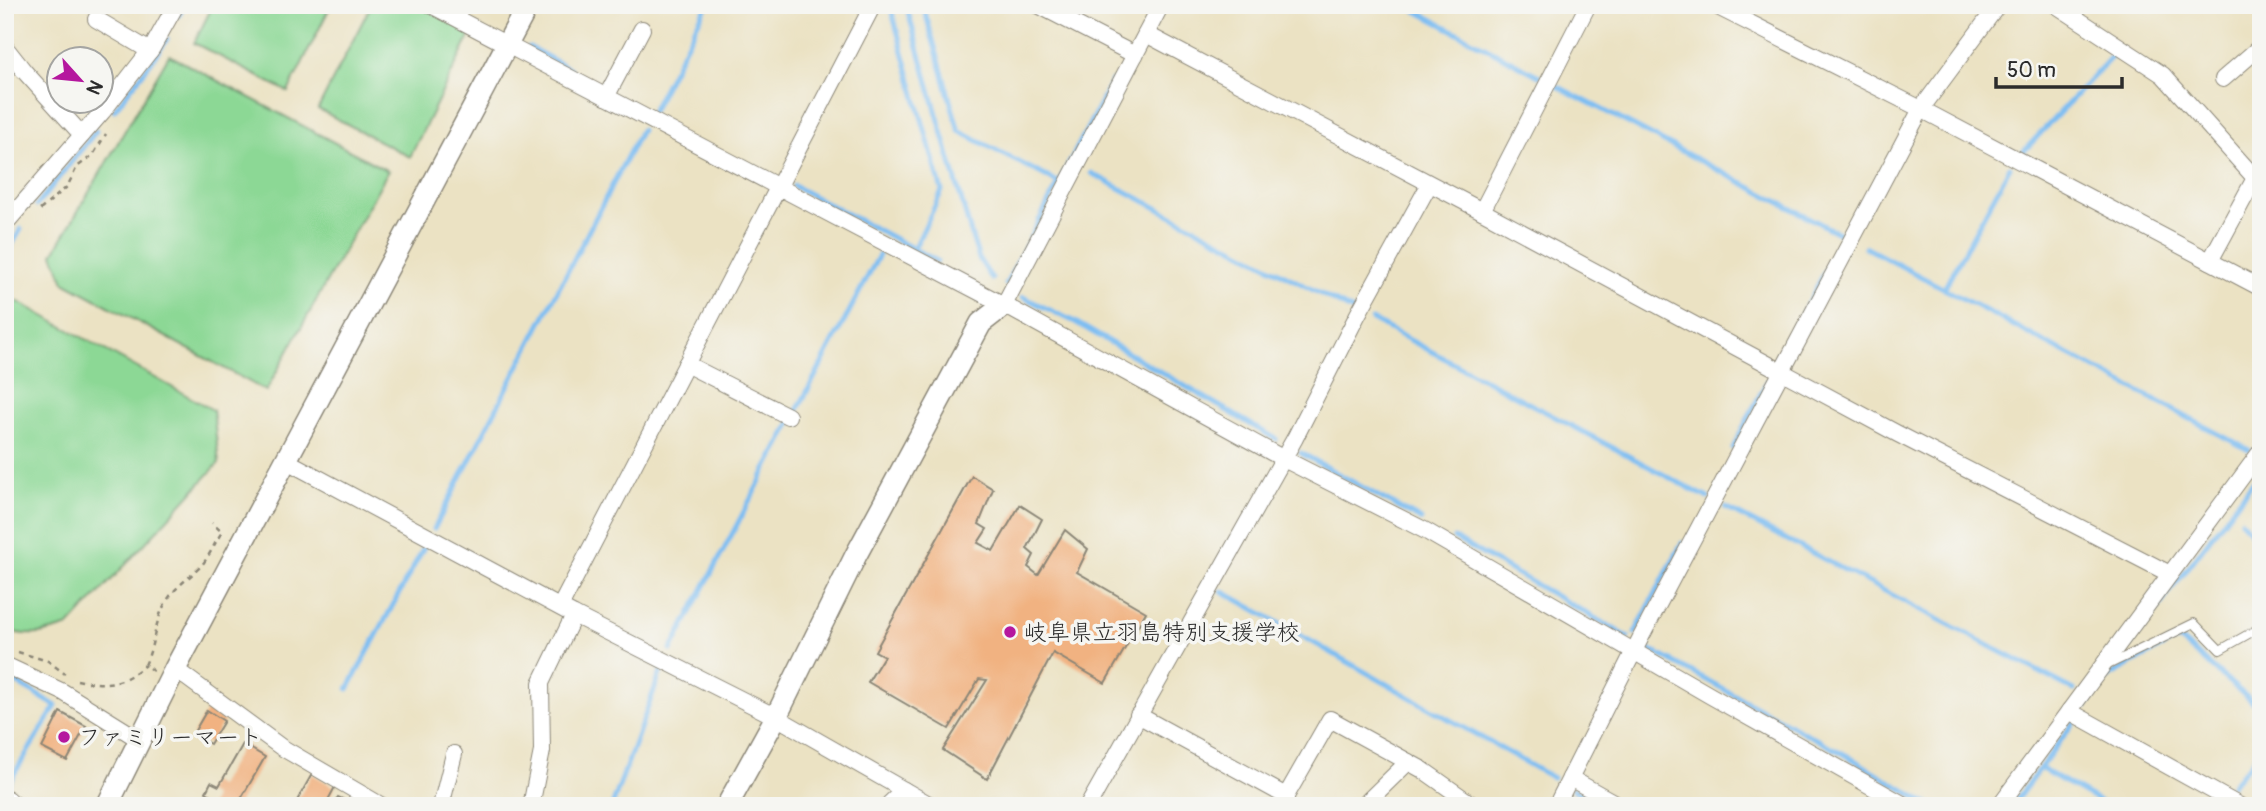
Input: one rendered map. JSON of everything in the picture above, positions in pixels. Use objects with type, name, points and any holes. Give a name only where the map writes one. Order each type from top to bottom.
[{"type":"main road","points":[[5,801],[11,806]]},
{"type":"street","points":[[5,224],[150,51],[176,5]]},
{"type":"street","points":[[431,5],[1004,305],[1282,458],[1426,531],[1906,806]]},
{"type":"street","points":[[107,806],[140,740],[166,672],[285,460],[528,5]]},
{"type":"street","points":[[531,806],[542,751],[541,683],[567,611],[686,364],[873,5]]},
{"type":"street","points":[[1038,5],[1135,55]]},
{"type":"street","points":[[727,806],[776,717],[856,555],[981,323],[1004,305],[1161,5]]},
{"type":"street","points":[[1482,211],[1588,5]]},
{"type":"street","points":[[1714,5],[1921,109],[2261,288]]},
{"type":"street","points":[[1556,806],[1634,652],[1921,109],[1998,5]]},
{"type":"street","points":[[2056,5],[2163,75],[2258,176],[2210,261]]},
{"type":"street","points":[[96,19],[150,51]]},
{"type":"street","points":[[606,97],[642,29]]},
{"type":"street","points":[[1146,34],[1782,372],[2170,574]]},
{"type":"street","points":[[2223,79],[2261,46]]},
{"type":"street","points":[[5,47],[82,135]]},
{"type":"street","points":[[1088,806],[1295,438],[1429,185]]},
{"type":"street","points":[[686,364],[788,416]]},
{"type":"street","points":[[1999,806],[2261,451]]},
{"type":"street","points":[[285,460],[567,611],[776,717],[932,806]]},
{"type":"street","points":[[5,666],[63,692],[140,740]]},
{"type":"street","points":[[166,672],[281,747],[382,806]]},
{"type":"street","points":[[2069,711],[2240,806]]},
{"type":"street","points":[[1139,715],[1286,801],[1330,719],[1423,770],[1474,806]]},
{"type":"street","points":[[441,806],[454,754]]},
{"type":"street","points":[[1367,802],[1408,762]]},
{"type":"street","points":[[1570,778],[1615,803]]},
{"type":"street","points":[[887,806],[904,790]]},
{"type":"lane","points":[[2102,668],[2194,623],[2220,650],[2261,627]]},
{"type":"path","points":[[18,652],[48,661],[74,680],[117,683],[133,676],[145,665],[153,648],[156,623],[167,600],[182,581],[201,565],[222,532],[212,523]]},
{"type":"path","points":[[145,665],[166,672]]},
{"type":"green space","points":[[213,5],[331,5],[288,92],[194,43]]},
{"type":"green space","points":[[371,5],[422,5],[473,30],[410,157],[318,109]]},
{"type":"green space","points":[[169,55],[388,171],[266,391],[64,282],[53,254]]},
{"type":"green space","points":[[17,301],[213,410],[219,463],[69,626],[38,634],[5,630],[5,302]]},
{"type":"building","name":"岐阜県立羽島特別支援学校","points":[[972,476],[993,489],[979,524],[987,529],[978,543],[993,551],[1020,505],[1042,519],[1027,549],[1034,555],[1028,567],[1038,575],[1065,530],[1088,549],[1077,572],[1146,612],[1105,683],[1053,653],[987,779],[943,750],[987,680],[979,679],[949,729],[868,682],[884,656],[875,651]]},
{"type":"building","points":[[207,710],[224,721],[210,744],[193,734]]},
{"type":"building","name":"ファミリーマート","points":[[60,712],[86,726],[67,761],[42,748]]},
{"type":"building","points":[[243,744],[265,757],[237,806],[210,806],[214,797],[206,792],[211,782],[219,786]]},
{"type":"building","points":[[312,774],[335,787],[328,800],[334,803],[338,797],[351,803],[349,806],[294,806]]},
{"type":"waterway","points":[[179,15],[185,5]]},
{"type":"waterway","points":[[651,113],[707,5]]},
{"type":"waterway","points":[[890,5],[942,191],[914,249]]},
{"type":"waterway","points":[[906,5],[972,237],[979,259],[992,279]]},
{"type":"waterway","points":[[923,5],[959,131],[1059,183]]},
{"type":"waterway","points":[[1405,5],[1539,76]]},
{"type":"waterway","points":[[116,107],[167,39]]},
{"type":"waterway","points":[[529,47],[570,69]]},
{"type":"waterway","points":[[2024,151],[2115,53]]},
{"type":"waterway","points":[[1006,284],[1112,81]]},
{"type":"waterway","points":[[1557,86],[1844,236],[1781,354]]},
{"type":"waterway","points":[[434,529],[641,130]]},
{"type":"waterway","points":[[37,205],[96,131]]},
{"type":"waterway","points":[[1944,289],[2010,167]]},
{"type":"waterway","points":[[1091,173],[1353,311]]},
{"type":"waterway","points":[[794,186],[937,261]]},
{"type":"waterway","points":[[5,257],[21,229]]},
{"type":"waterway","points":[[1865,247],[2249,450]]},
{"type":"waterway","points":[[671,650],[879,255]]},
{"type":"waterway","points":[[1023,297],[1075,322],[1276,439]]},
{"type":"waterway","points":[[1372,320],[1708,498]]},
{"type":"waterway","points":[[1733,448],[1767,381]]},
{"type":"waterway","points":[[1301,453],[1421,520]]},
{"type":"waterway","points":[[2129,646],[2261,471]]},
{"type":"waterway","points":[[1726,508],[2074,690]]},
{"type":"waterway","points":[[2241,520],[2261,546]]},
{"type":"waterway","points":[[1454,538],[1628,637]]},
{"type":"waterway","points":[[1635,633],[1682,543]]},
{"type":"waterway","points":[[348,689],[424,547]]},
{"type":"waterway","points":[[1222,591],[1553,778]]},
{"type":"waterway","points":[[2086,706],[2106,678],[2169,643],[2180,640],[2261,709]]},
{"type":"waterway","points":[[1649,649],[1846,755],[1931,806]]},
{"type":"waterway","points":[[612,806],[661,671]]},
{"type":"waterway","points":[[5,676],[56,706],[6,787]]},
{"type":"waterway","points":[[2012,806],[2074,722]]},
{"type":"waterway","points":[[2232,785],[2261,751]]},
{"type":"waterway","points":[[2040,768],[2107,806]]},
{"type":"waterway","points":[[1573,789],[1603,806]]},
{"type":"place","name":"岐阜県立羽島特別支援学校","points":[[1010,632]]},
{"type":"place","name":"ファミリーマート","points":[[64,737]]}]
